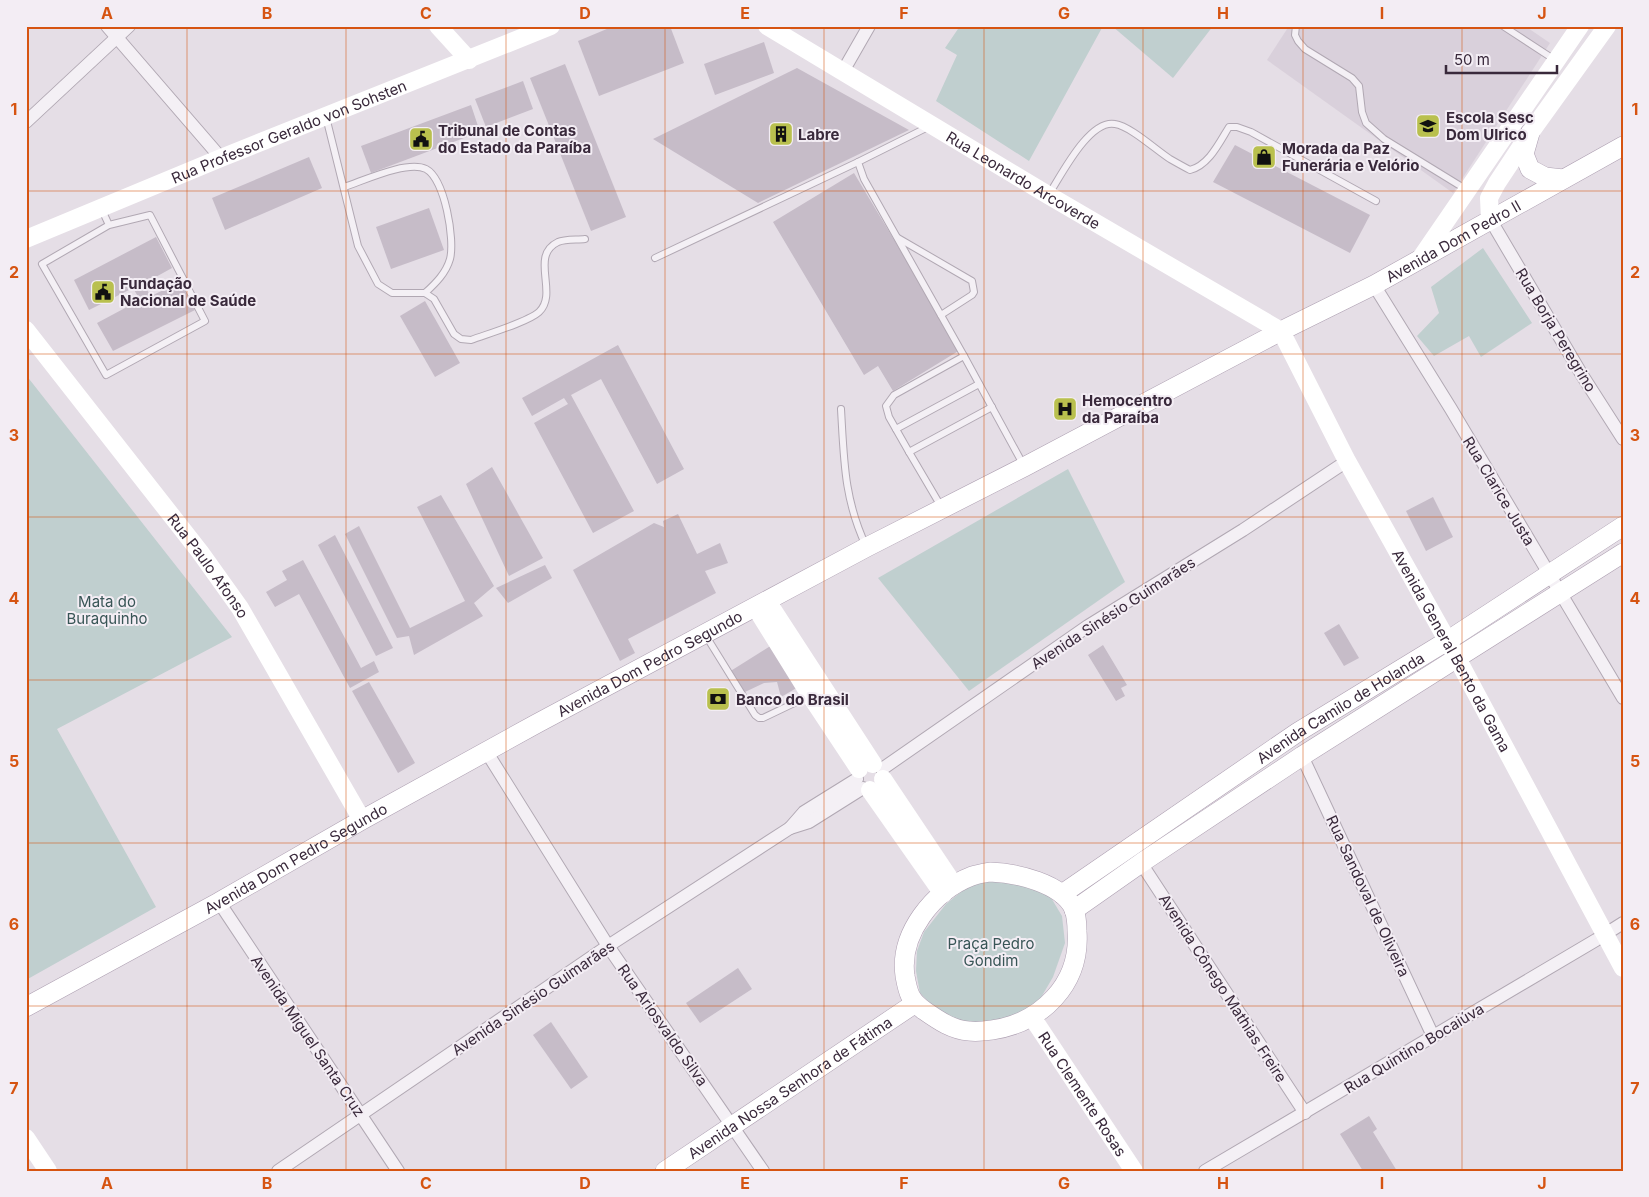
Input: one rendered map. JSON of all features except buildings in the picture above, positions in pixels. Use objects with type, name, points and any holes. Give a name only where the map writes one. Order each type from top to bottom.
[{"type":"main road","points":[[1530,133],[1524,154],[1530,169],[1545,177],[1563,179]]},
{"type":"main road","name":"Avenida Dom Pedro II","points":[[1281,332],[1374,285],[1623,146]]},
{"type":"main road","name":"Avenida Dom Pedro Segundo","points":[[26,1007],[219,902],[486,751],[704,633],[1281,332]]},
{"type":"main road","name":"Avenida Camilo de Holanda","points":[[1062,894],[1298,732],[1447,641],[1623,526]]},
{"type":"main road","name":"Avenida Camilo de Holanda","points":[[1074,910],[1302,756],[1623,553]]},
{"type":"main road","points":[[990,872],[1006,872],[1036,880],[1062,894],[1074,910],[1078,943],[1071,971],[1055,997],[1032,1017],[1018,1024],[1003,1028],[969,1032],[941,1022],[914,1004],[907,990],[905,973],[905,955],[908,940],[924,913],[948,889],[973,876],[990,872]]},
{"type":"main road","name":"Avenida Nossa Senhora de Fátima","points":[[664,1171],[914,1004]]},
{"type":"street","points":[[107,26],[220,158]]},
{"type":"street","points":[[26,122],[129,26]]},
{"type":"street","points":[[438,26],[469,60]]},
{"type":"street","name":"Rua Professor Geraldo von Sohsten","points":[[26,239],[220,158],[551,26]]},
{"type":"street","name":"Rua Leonardo Arcoverde","points":[[767,26],[931,126],[1281,332]]},
{"type":"street","points":[[842,72],[869,26]]},
{"type":"street","points":[[1420,259],[1580,26]]},
{"type":"street","points":[[1490,219],[1489,198],[1530,133],[1607,26]]},
{"type":"street","name":"Rua Borja Peregrino","points":[[1490,219],[1582,375],[1623,439]]},
{"type":"street","name":"Rua Clarice Justa","points":[[1374,285],[1451,409],[1623,698]]},
{"type":"street","name":"Rua Paulo Afonso","points":[[26,330],[200,552],[240,608],[362,820]]},
{"type":"street","name":"Avenida General Bento da Gama","points":[[1281,332],[1347,461],[1447,641],[1623,968]]},
{"type":"street","name":"Avenida Sinésio Guimarães","points":[[278,1171],[608,946],[790,828],[804,812],[870,777],[1088,626],[1243,530],[1347,461]]},
{"type":"street","points":[[761,604],[870,777]]},
{"type":"street","points":[[761,604],[810,695],[948,889]]},
{"type":"street","name":"Rua Ariosvaldo Silva","points":[[486,751],[608,946],[764,1171]]},
{"type":"street","name":"Rua Sandoval de Oliveira","points":[[1302,756],[1433,1036]]},
{"type":"street","name":"Avenida Cônego Mathias Freire","points":[[1141,863],[1305,1113]]},
{"type":"street","name":"Avenida Miguel Santa Cruz","points":[[219,902],[398,1171]]},
{"type":"street","name":"Rua Quintino Bocaiúva","points":[[1204,1171],[1305,1113],[1623,923]]},
{"type":"street","name":"Rua Clemente Rosas","points":[[1032,1017],[1134,1171]]},
{"type":"street","points":[[26,1138],[45,1170]]},
{"type":"lane","points":[[1296,26],[1295,35],[1306,49],[1352,78],[1359,86],[1362,112],[1366,123],[1384,139],[1467,190]]},
{"type":"lane","points":[[1503,26],[1556,61]]},
{"type":"lane","points":[[326,116],[358,246],[378,284],[392,293],[426,293],[434,300],[454,334],[461,339],[471,340],[530,318],[540,311],[547,294],[544,258],[549,248],[559,241],[585,239]]},
{"type":"lane","points":[[1048,195],[1084,140],[1104,124],[1115,124],[1129,130],[1171,160],[1190,170],[1199,168],[1212,154],[1229,128],[1237,127],[1251,132],[1376,201]]},
{"type":"lane","points":[[655,258],[931,126]]},
{"type":"lane","points":[[858,162],[864,179],[1024,467]]},
{"type":"lane","points":[[344,187],[412,166],[426,170],[435,178],[444,197],[450,227],[450,258],[440,279],[426,293]]},
{"type":"lane","points":[[101,208],[109,224]]},
{"type":"lane","points":[[150,215],[205,320],[106,375],[42,264],[109,224],[150,215]]},
{"type":"lane","points":[[897,238],[972,281],[974,292],[972,295],[941,315]]},
{"type":"lane","points":[[943,509],[896,429],[886,410],[886,406],[890,398],[964,356]]},
{"type":"lane","points":[[896,429],[979,384]]},
{"type":"lane","points":[[909,452],[992,408]]},
{"type":"lane","points":[[841,409],[846,480],[851,509],[867,547]]},
{"type":"lane","points":[[704,633],[755,715],[759,718],[763,718],[810,695]]},
{"type":"shaded area","name":"Escola Sesc Dom Ulrico","points":[[1289,26],[1525,26],[1550,43],[1453,193],[1267,60]]},
{"type":"green space","points":[[960,26],[1103,26],[1029,161],[936,101],[957,55],[945,48]]},
{"type":"green space","points":[[1112,26],[1213,26],[1173,78]]},
{"type":"green space","points":[[1483,248],[1532,323],[1481,357],[1469,336],[1434,356],[1417,336],[1439,313],[1431,287]]},
{"type":"green space","name":"Mata do Buraquinho","points":[[26,375],[232,637],[57,729],[156,907],[26,980]]},
{"type":"green space","points":[[1068,469],[1125,582],[969,691],[878,578]]},
{"type":"green space","name":"Praça Pedro Gondim","points":[[1005,877],[1050,896],[1062,916],[1065,943],[1053,977],[1039,1001],[1010,1018],[978,1026],[944,1018],[920,993],[916,971],[917,951],[924,932],[946,904],[972,883]]},
{"type":"place","name":"Escola Sesc Dom Ulrico","points":[[1428,126]]},
{"type":"place","name":"Labre","points":[[781,134]]},
{"type":"place","name":"Tribunal de Contas do Estado da Paraíba","points":[[421,139]]},
{"type":"place","name":"Morada da Paz Funerária e Velório","points":[[1264,157]]},
{"type":"place","name":"Fundação Nacional de Saúde","points":[[103,292]]},
{"type":"place","name":"Hemocentro da Paraíba","points":[[1065,409]]},
{"type":"place","name":"Banco do Brasil","points":[[718,699]]}]
